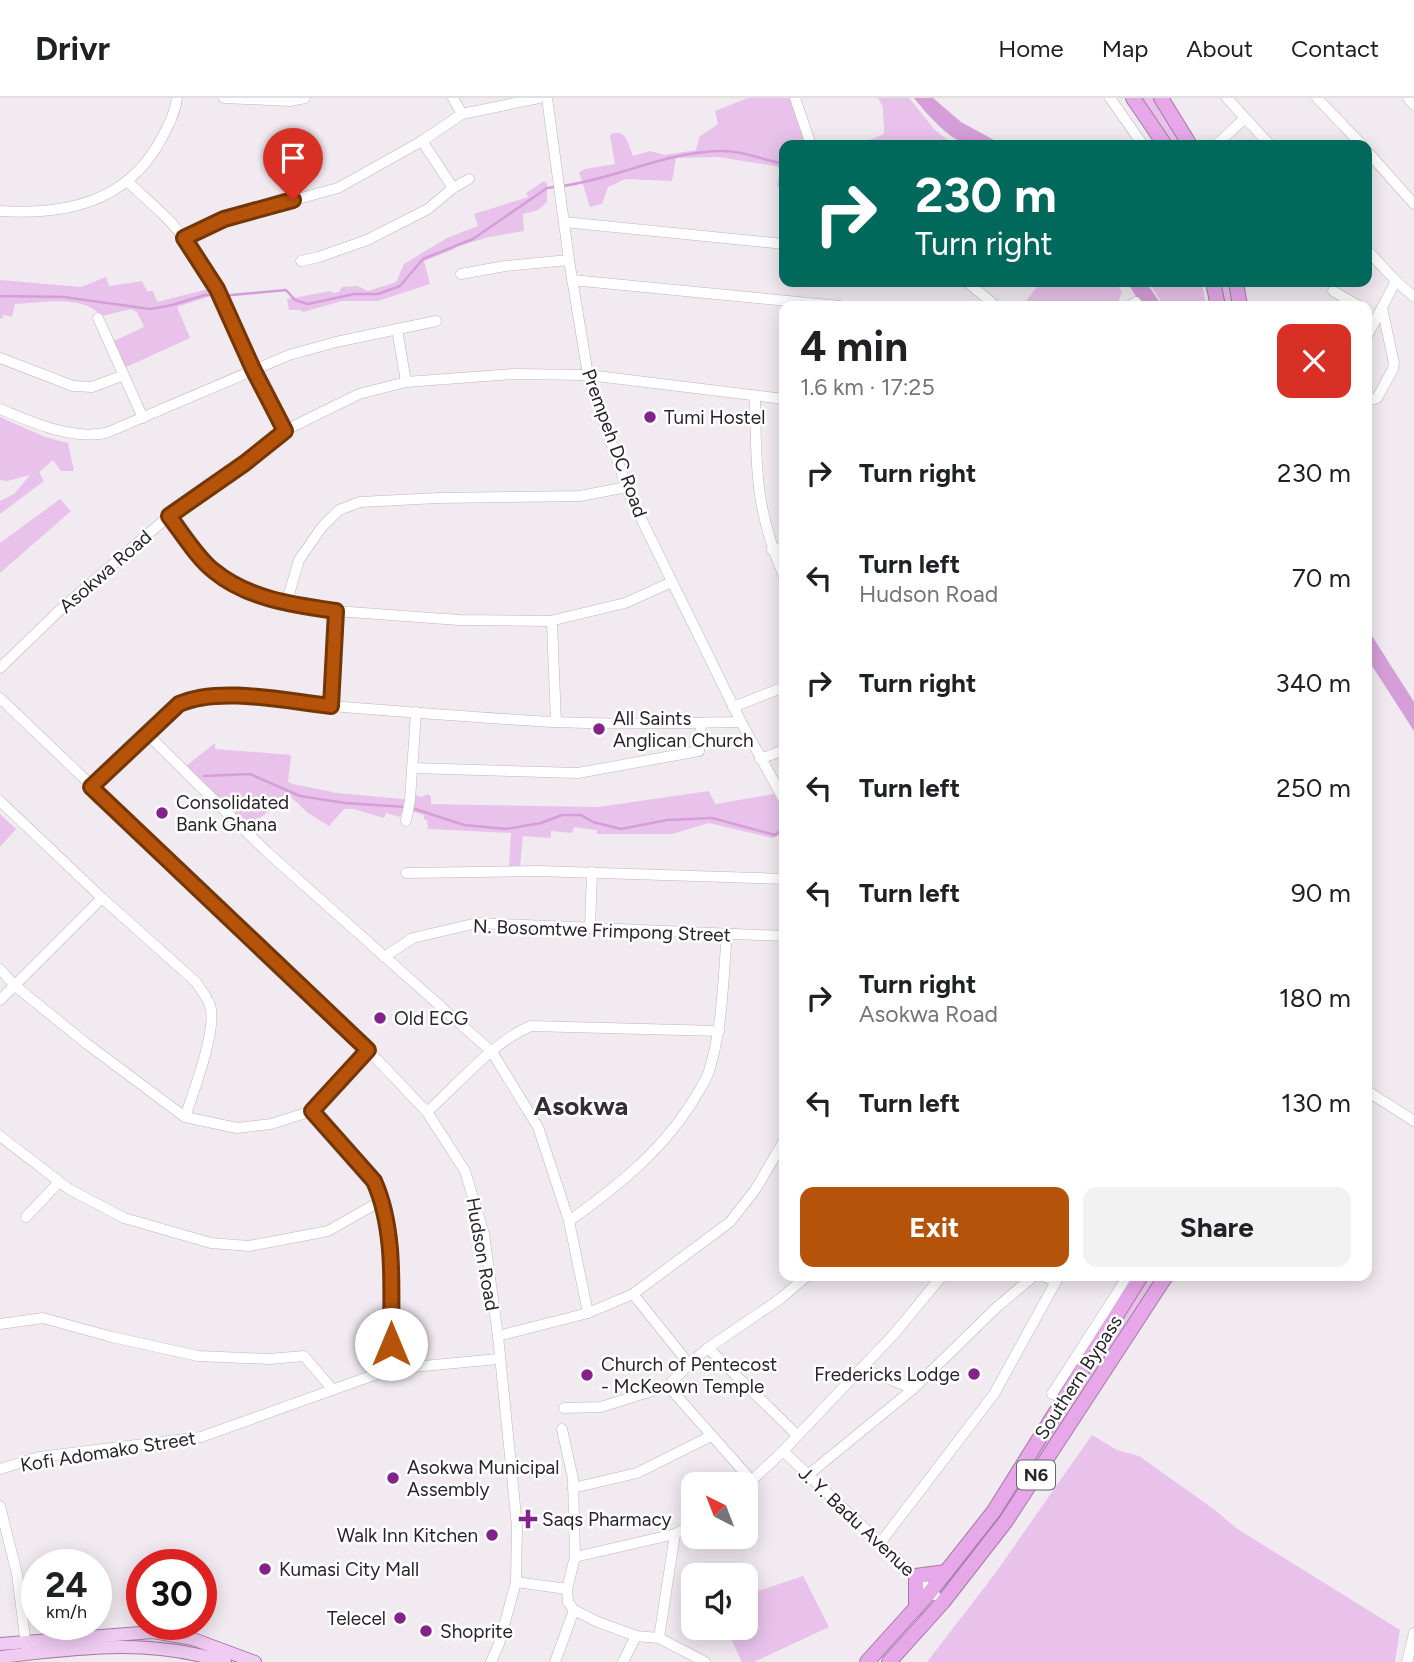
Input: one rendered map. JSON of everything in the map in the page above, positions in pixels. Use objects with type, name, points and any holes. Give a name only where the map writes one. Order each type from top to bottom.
[{"type":"highway","points":[[1133,98],[1162,140]]},
{"type":"highway","points":[[1161,98],[1187,140]]},
{"type":"highway","name":"Southern Bypass","points":[[867,1662],[931,1591],[993,1511],[1138,1281]]},
{"type":"highway","name":"Southern Bypass","points":[[889,1662],[943,1602],[1006,1521],[1163,1281]]},
{"type":"highway","points":[[916,1608],[916,1576],[946,1572]]},
{"type":"main road","points":[[0,1657],[27,1647],[153,1632],[193,1639],[255,1662]]},
{"type":"main road","points":[[0,1644],[27,1647],[159,1647],[195,1652],[225,1662]]},
{"type":"street","points":[[0,211],[40,212],[79,205],[128,182],[155,151],[174,114],[177,98]]},
{"type":"street","points":[[224,98],[290,101],[305,98]]},
{"type":"street","points":[[453,98],[462,114]]},
{"type":"street","points":[[184,238],[224,219],[338,188],[422,141],[462,114],[539,98]]},
{"type":"street","name":"Prempeh DC Road","points":[[547,98],[588,375],[627,486],[733,707],[779,790]]},
{"type":"street","points":[[795,98],[809,140]]},
{"type":"street","points":[[1110,98],[1139,140]]},
{"type":"street","points":[[1227,98],[1265,140]]},
{"type":"street","points":[[1317,98],[1357,140]]},
{"type":"street","points":[[1408,98],[1414,105]]},
{"type":"street","points":[[1221,140],[1245,118]]},
{"type":"street","points":[[422,141],[453,188]]},
{"type":"street","points":[[1372,157],[1414,204]]},
{"type":"street","points":[[301,261],[367,240],[428,209],[453,188],[469,179]]},
{"type":"street","points":[[128,182],[184,238],[217,289],[285,431]]},
{"type":"street","points":[[564,222],[779,244]]},
{"type":"street","points":[[1372,255],[1414,297]]},
{"type":"street","points":[[461,274],[505,266],[569,260]]},
{"type":"street","points":[[572,281],[786,301]]},
{"type":"street","points":[[1372,326],[1396,281]]},
{"type":"street","points":[[973,287],[990,301]]},
{"type":"street","points":[[1333,290],[1351,301]]},
{"type":"street","points":[[1372,311],[1379,312]]},
{"type":"street","points":[[1372,400],[1377,398],[1393,369],[1393,354],[1379,312]]},
{"type":"street","points":[[97,318],[143,418]]},
{"type":"street","points":[[0,409],[81,436],[106,433],[253,369],[301,352],[436,321]]},
{"type":"street","points":[[397,329],[406,382]]},
{"type":"street","points":[[0,358],[73,386],[92,387],[124,375]]},
{"type":"street","name":"Asokwa Road","points":[[0,668],[60,610],[169,516],[245,463],[285,431],[359,394],[406,382],[514,374],[588,375],[779,399]]},
{"type":"street","points":[[755,397],[757,484],[765,527],[779,565]]},
{"type":"street","points":[[286,604],[299,560],[322,527],[339,510],[360,502],[580,496],[627,486]]},
{"type":"street","points":[[169,516],[212,570],[240,587],[286,604],[336,611],[459,620],[550,621],[625,603],[672,582]]},
{"type":"street","points":[[772,550],[779,548]]},
{"type":"street","points":[[331,706],[336,611]]},
{"type":"street","points":[[550,621],[556,722]]},
{"type":"street","points":[[733,707],[779,689]]},
{"type":"street","points":[[91,787],[179,704],[194,698],[222,695],[331,706],[556,722],[741,722]]},
{"type":"street","name":"Hudson Road","points":[[0,698],[368,1050],[427,1112],[466,1171],[484,1234],[498,1336],[498,1359],[517,1526],[516,1582],[499,1644],[491,1662]]},
{"type":"street","points":[[407,816],[416,712]]},
{"type":"street","points":[[412,768],[578,773],[699,751],[701,723]]},
{"type":"street","points":[[146,733],[267,852],[492,1052],[537,1127],[569,1221],[588,1312]]},
{"type":"street","points":[[761,759],[779,752]]},
{"type":"street","points":[[0,801],[196,982],[211,1007],[207,1044],[185,1117]]},
{"type":"street","points":[[406,873],[538,871],[779,879]]},
{"type":"street","points":[[590,928],[592,872]]},
{"type":"street","points":[[0,1000],[102,898]]},
{"type":"street","name":"N. Bosomtwe Frimpong Street","points":[[384,957],[413,938],[477,923],[779,936]]},
{"type":"street","points":[[569,1221],[609,1192],[661,1144],[687,1111],[708,1074],[719,1031],[727,933]]},
{"type":"street","points":[[0,969],[14,985],[185,1117],[237,1128],[271,1124],[312,1111],[368,1050]]},
{"type":"street","points":[[427,1112],[516,1032],[531,1026],[719,1031]]},
{"type":"street","points":[[1372,1094],[1414,1121]]},
{"type":"street","points":[[312,1111],[374,1181],[381,1201],[391,1279],[391,1369]]},
{"type":"street","points":[[0,1136],[59,1182],[124,1218],[211,1243],[249,1246],[328,1231],[381,1201]]},
{"type":"street","points":[[498,1336],[588,1312],[633,1294],[730,1222],[755,1190],[779,1149]]},
{"type":"street","points":[[26,1217],[59,1182]]},
{"type":"street","points":[[564,1408],[601,1407],[668,1387],[708,1348],[780,1299],[801,1281]]},
{"type":"street","points":[[758,1475],[895,1333],[938,1281]]},
{"type":"street","points":[[808,1475],[913,1389],[997,1307],[1028,1281]]},
{"type":"street","points":[[881,1542],[994,1394],[1057,1281]]},
{"type":"street","points":[[1052,1394],[1125,1281]]},
{"type":"street","points":[[633,1294],[689,1364]]},
{"type":"street","points":[[0,1324],[43,1318],[198,1356],[269,1359],[304,1356],[333,1390]]},
{"type":"street","points":[[708,1348],[797,1435]]},
{"type":"street","name":"Kofi Adomako Street","points":[[0,1469],[39,1457],[201,1437],[391,1369],[498,1359]]},
{"type":"street","points":[[862,1368],[913,1389]]},
{"type":"street","points":[[668,1387],[740,1472]]},
{"type":"street","points":[[562,1429],[573,1488],[575,1557],[567,1588],[568,1602],[574,1610],[598,1622],[636,1636],[659,1637],[705,1662]]},
{"type":"street","points":[[573,1488],[637,1472],[711,1436]]},
{"type":"street","name":"J. Y. Badu Avenue","points":[[783,1451],[943,1602]]},
{"type":"street","points":[[0,1506],[17,1574],[27,1647]]},
{"type":"street","points":[[575,1557],[681,1531]]},
{"type":"street","points":[[659,1637],[675,1534]]},
{"type":"street","points":[[516,1582],[567,1588]]},
{"type":"street","points":[[555,1662],[574,1610]]},
{"type":"street","points":[[1407,1662],[1414,1633]]},
{"type":"street","points":[[623,1662],[636,1636]]},
{"type":"shaded area","points":[[748,98],[792,98],[805,140],[779,140],[779,168],[718,157],[676,158],[672,181],[626,179],[608,187],[602,204],[590,207],[579,172],[615,164],[610,135],[623,135],[633,156],[650,151],[665,155],[696,150],[699,137],[718,124],[715,111]]},
{"type":"shaded area","points":[[878,98],[909,98],[935,130],[948,140],[869,140],[884,134],[883,107]]},
{"type":"shaded area","points":[[914,98],[933,98],[961,122],[994,140],[958,140]]},
{"type":"shaded area","points":[[1138,98],[1153,98],[1181,140],[1164,140]]},
{"type":"shaded area","points":[[544,181],[547,183],[547,202],[538,210],[523,214],[524,231],[455,247],[424,261],[430,284],[378,301],[342,301],[303,312],[289,310],[287,299],[339,292],[342,287],[357,286],[368,291],[396,282],[404,264],[447,238],[478,226],[474,214],[528,197],[526,193]]},
{"type":"shaded area","points":[[106,277],[109,286],[142,281],[147,291],[153,291],[157,302],[208,289],[211,296],[177,307],[190,338],[124,368],[114,341],[144,327],[137,312],[131,309],[102,316],[94,309],[73,302],[37,302],[15,304],[12,317],[4,315],[0,318],[0,280],[81,287]]},
{"type":"shaded area","points":[[1037,287],[1119,287],[1122,292],[1118,301],[1026,301]]},
{"type":"shaded area","points":[[1130,287],[1149,287],[1159,301],[1139,301]]},
{"type":"shaded area","points":[[1152,287],[1203,287],[1205,301],[1161,301]]},
{"type":"shaded area","points":[[1216,287],[1232,287],[1235,301],[1219,301]]},
{"type":"shaded area","points":[[0,417],[45,437],[68,443],[74,471],[61,471],[53,460],[39,472],[44,481],[0,514],[0,501],[14,494],[30,475],[7,481],[0,480]]},
{"type":"shaded area","points":[[60,499],[71,511],[0,573],[0,543]]},
{"type":"shaded area","points":[[1372,636],[1414,702],[1414,731],[1372,666]]},
{"type":"shaded area","points":[[215,743],[215,749],[291,755],[288,782],[293,784],[337,793],[413,800],[414,794],[421,797],[428,794],[431,804],[598,807],[709,791],[715,804],[774,794],[779,804],[779,835],[773,838],[709,823],[672,834],[597,834],[597,830],[574,827],[572,833],[551,831],[551,838],[523,836],[520,867],[509,867],[511,833],[428,829],[424,815],[403,809],[400,817],[386,813],[384,818],[354,809],[344,809],[329,826],[308,813],[290,796],[249,826],[186,766]]},
{"type":"shaded area","points":[[0,814],[16,829],[0,847]]},
{"type":"shaded area","points":[[1141,1281],[1155,1281],[1004,1511],[947,1585],[943,1582]]},
{"type":"shaded area","points":[[1092,1435],[1117,1450],[1139,1456],[1236,1528],[1400,1630],[1395,1662],[927,1662],[994,1575]]},
{"type":"shaded area","points":[[803,1576],[829,1627],[754,1662],[742,1662],[732,1640],[758,1640],[758,1591]]},
{"type":"shaded area","points":[[112,1638],[147,1640],[210,1651],[243,1662],[224,1658],[50,1644]]},
{"type":"waterway","points":[[562,186],[700,153],[736,152],[779,163]]},
{"type":"waterway","points":[[221,296],[286,290],[295,300],[308,304],[354,294],[378,294],[400,286],[423,259],[473,239],[547,188],[555,187]]},
{"type":"waterway","points":[[0,296],[64,297],[150,309],[214,295]]},
{"type":"waterway","points":[[204,776],[250,774],[300,796],[345,803],[405,807]]},
{"type":"waterway","points":[[412,808],[464,825],[506,829],[541,823],[562,815],[581,815],[593,822],[621,829],[667,820],[712,818],[775,835],[779,832]]},
{"type":"place","name":"Tumi Hostel","points":[[650,417]]},
{"type":"place","name":"All Saints Anglican Church","points":[[599,729]]},
{"type":"place","name":"Consolidated Bank Ghana","points":[[162,813]]},
{"type":"place","name":"Old ECG","points":[[380,1018]]},
{"type":"place","name":"Fredericks Lodge","points":[[974,1374]]},
{"type":"place","name":"Church of Pentecost - McKeown Temple","points":[[587,1375]]},
{"type":"place","name":"Asokwa Municipal Assembly","points":[[393,1478]]},
{"type":"place","name":"Saqs Pharmacy","points":[[528,1519]]},
{"type":"place","name":"Walk Inn Kitchen","points":[[492,1535]]},
{"type":"place","name":"Kumasi City Mall","points":[[265,1569]]},
{"type":"place","name":"Telecel","points":[[400,1618]]},
{"type":"place","name":"Shoprite","points":[[426,1631]]},
{"type":"district","name":"Asokwa","points":[[581,1106]]},
{"type":"route","points":[[293,200],[224,219],[184,238],[217,289],[285,431],[245,463],[169,516],[212,570],[240,587],[286,604],[336,611],[331,706],[222,695],[194,698],[179,704],[91,787],[368,1050],[312,1111],[374,1181],[378,1190],[389,1252],[391,1344]]}]
